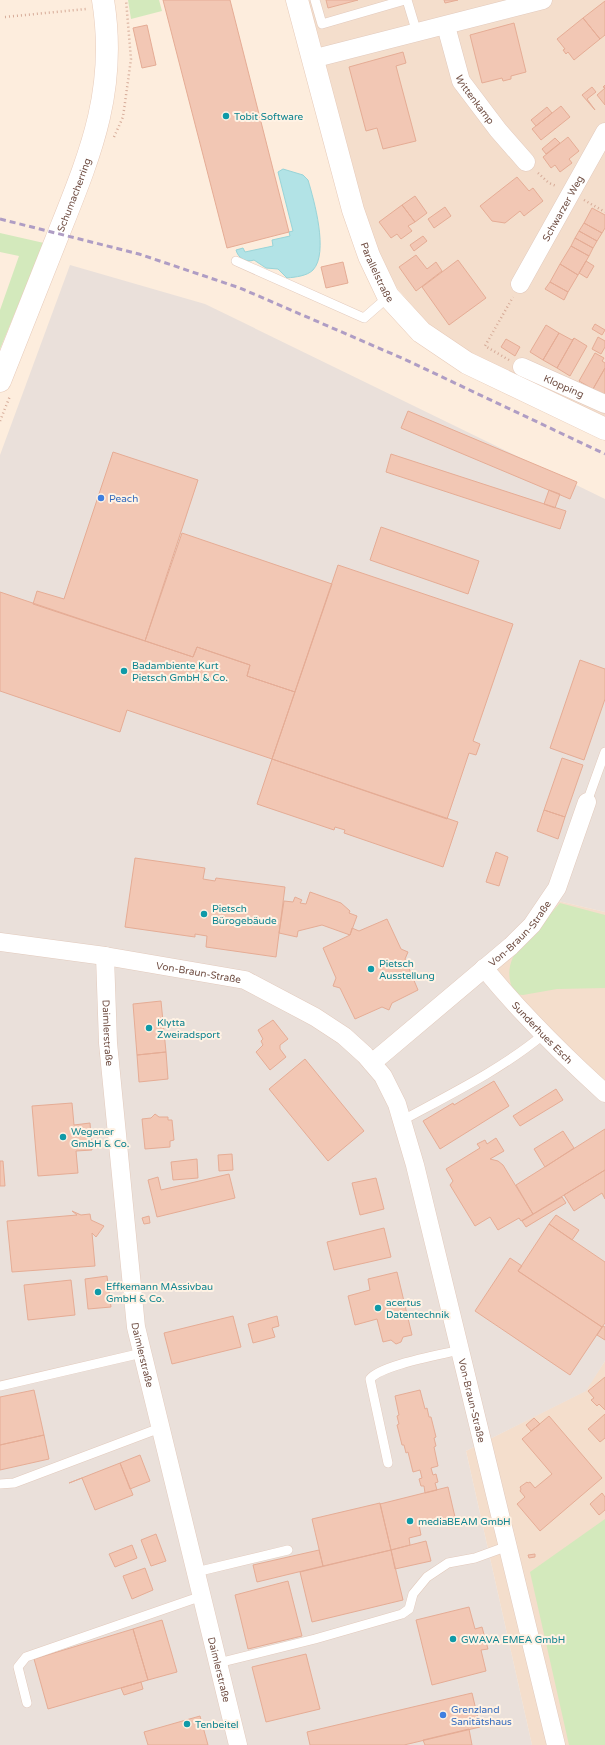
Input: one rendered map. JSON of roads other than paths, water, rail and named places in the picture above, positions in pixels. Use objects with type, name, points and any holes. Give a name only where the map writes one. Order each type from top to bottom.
[{"type":"main road","name":"Parallelstraße","points":[[297,0],[353,210],[368,256],[388,296],[421,332],[467,363],[605,429]]},
{"type":"main road","name":"Schumacherring","points":[[0,381],[94,142],[105,94],[107,58],[104,4]]},
{"type":"street","points":[[312,59],[543,0]]},
{"type":"street","name":"Wittenkamp","points":[[446,26],[461,81],[498,130],[526,162]]},
{"type":"street","name":"Schwarzer Weg","points":[[520,284],[605,132]]},
{"type":"street","name":"Klopping","points":[[522,367],[605,404]]},
{"type":"street","name":"Von-Braun-Straße","points":[[372,1063],[484,968],[532,925],[546,906],[562,874],[587,802]]},
{"type":"street","name":"Von-Braun-Straße","points":[[0,942],[105,956],[245,980],[315,1017],[344,1036],[383,1076],[398,1104],[416,1165],[556,1745]]},
{"type":"street","name":"Daimlerstraße","points":[[105,956],[108,1043],[136,1327],[238,1745]]},
{"type":"street","name":"Sunderhues Esch","points":[[484,968],[510,999],[605,1093]]},
{"type":"lane","points":[[315,0],[322,24],[406,0],[416,33]]},
{"type":"lane","points":[[236,261],[364,318],[388,296]]},
{"type":"lane","points":[[587,802],[605,752]]},
{"type":"lane","points":[[403,1120],[474,1081],[527,1048],[544,1034]]},
{"type":"lane","points":[[388,1463],[370,1379],[374,1374],[393,1367],[460,1350]]},
{"type":"lane","points":[[0,1386],[142,1353]]},
{"type":"lane","points":[[0,1484],[14,1483],[160,1428]]},
{"type":"lane","points":[[218,1662],[315,1639],[402,1614],[409,1609],[413,1594],[427,1577],[448,1563],[475,1558],[508,1546]]},
{"type":"lane","points":[[196,1572],[288,1550]]},
{"type":"lane","points":[[27,1703],[18,1667],[26,1657],[202,1596]]},
{"type":"water","points":[[283,169],[303,175],[308,180],[314,200],[320,239],[318,262],[313,270],[305,275],[287,278],[278,269],[266,268],[254,260],[248,261],[243,259],[236,250],[243,248],[245,252],[273,246],[272,240],[290,236],[289,232],[293,231],[278,172]]},
{"type":"railway","points":[[0,219],[139,254],[240,288],[404,359],[605,454]]},
{"type":"place","name":"Tobit Software","points":[[226,116]]},
{"type":"place","name":"Peach","points":[[101,498]]},
{"type":"place","name":"Badambiente Kurt Pietsch GmbH & Co.","points":[[124,671]]},
{"type":"place","name":"Pietsch Bürogebäude","points":[[204,914]]},
{"type":"place","name":"Pietsch Ausstellung","points":[[371,969]]},
{"type":"place","name":"Klytta Zweiradsport","points":[[149,1028]]},
{"type":"place","name":"Wegener GmbH & Co.","points":[[63,1137]]},
{"type":"place","name":"Effkemann MAssivbau GmbH & Co.","points":[[98,1292]]},
{"type":"place","name":"acertus Datentechnik","points":[[378,1308]]},
{"type":"place","name":"mediaBEAM GmbH","points":[[410,1521]]},
{"type":"place","name":"GWAVA EMEA GmbH","points":[[453,1639]]},
{"type":"place","name":"Grenzland Sanitätshaus","points":[[443,1715]]},
{"type":"place","name":"Tenbeitel","points":[[187,1724]]}]
